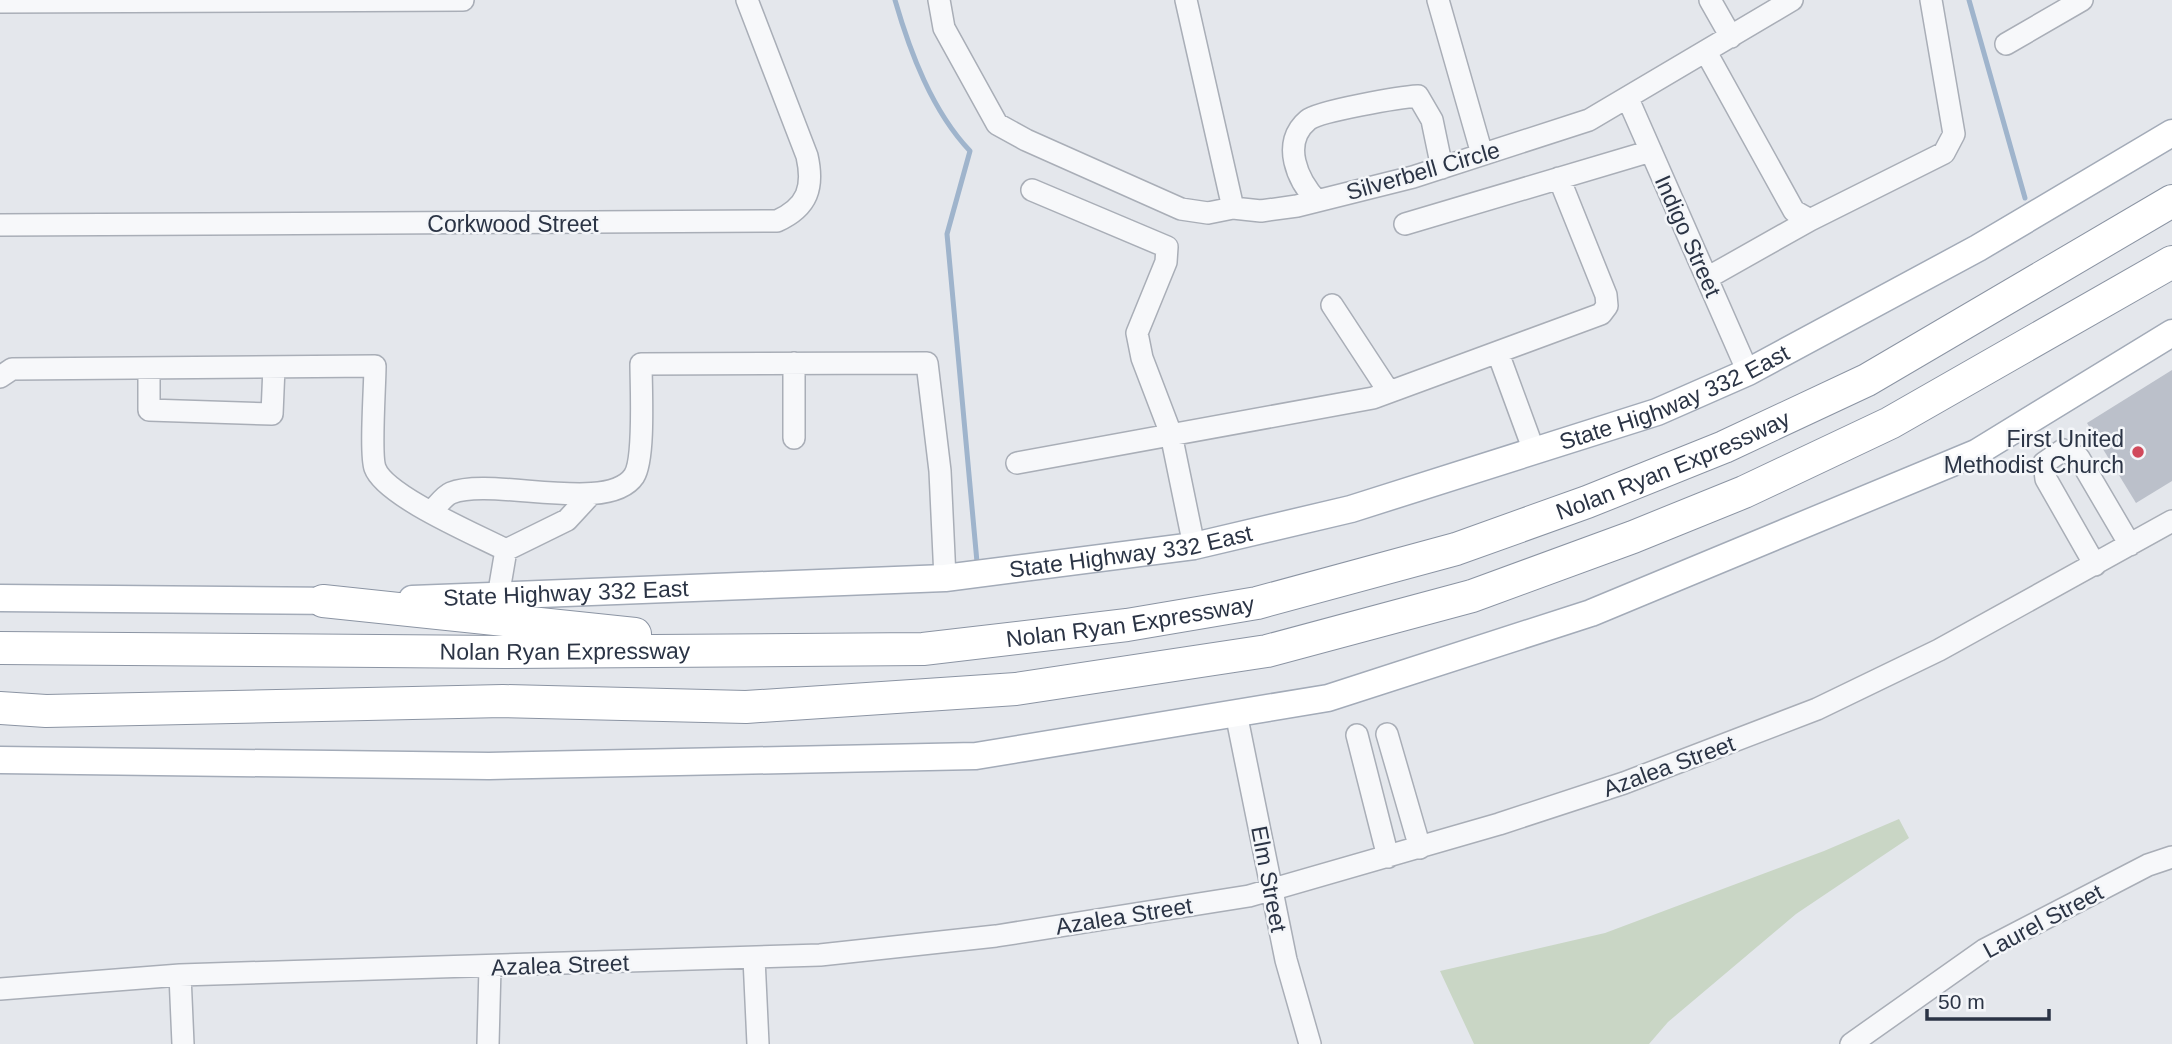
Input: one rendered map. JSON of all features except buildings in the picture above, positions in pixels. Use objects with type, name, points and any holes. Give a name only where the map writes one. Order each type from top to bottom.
[{"type":"highway","name":"Nolan Ryan Expressway","points":[[0,648],[796,651],[923,649],[1127,625],[1286,596],[1457,549],[1587,502],[1724,447],[1867,380],[2172,201]]},
{"type":"highway","points":[[0,715],[46,711],[503,701],[746,707],[1016,689],[1266,651],[1472,596],[1633,537],[1744,492],[1889,424],[2172,262]]},
{"type":"highway","points":[[323,601],[796,651]]},
{"type":"highway","points":[[0,708],[46,711]]},
{"type":"main road","name":"State Highway 332 East","points":[[0,598],[323,601],[498,597],[945,578],[1194,546],[1351,509],[1657,412],[1748,372],[1978,248],[2172,133]]},
{"type":"main road","points":[[0,760],[489,766],[976,756],[1328,698],[1591,612],[1976,453],[2172,332]]},
{"type":"street","points":[[0,2],[463,0]]},
{"type":"street","name":"Corkwood Street","points":[[0,225],[777,221],[794,214],[812,179],[807,156],[747,0]]},
{"type":"street","name":"Silverbell Circle","points":[[939,0],[944,28],[997,124],[1026,140],[1181,209],[1209,214],[1233,208],[1261,211],[1317,201],[1442,168],[1589,120],[1706,52],[1722,14],[1792,0]]},
{"type":"street","points":[[1186,0],[1233,208]]},
{"type":"street","points":[[1437,0],[1482,154]]},
{"type":"street","points":[[1707,278],[1810,220],[1944,153],[1954,134],[1931,0]]},
{"type":"street","points":[[2006,44],[2082,0]]},
{"type":"street","points":[[1706,52],[1794,211],[1810,220]]},
{"type":"street","points":[[1317,201],[1305,188],[1294,168],[1296,139],[1309,119],[1398,97],[1418,96],[1432,121],[1442,168]]},
{"type":"street","name":"Indigo Street","points":[[1628,99],[1748,372]]},
{"type":"street","points":[[1405,224],[1651,150]]},
{"type":"street","points":[[1017,463],[1389,392],[1601,314],[1607,306],[1606,295],[1559,178]]},
{"type":"street","points":[[1032,190],[1167,247],[1166,262],[1137,333],[1142,358],[1171,434],[1194,546]]},
{"type":"street","points":[[1332,305],[1389,392]]},
{"type":"street","points":[[1498,353],[1534,451]]},
{"type":"street","points":[[794,363],[794,438]]},
{"type":"street","points":[[432,511],[450,493],[470,489],[591,494],[618,487],[633,477],[639,461],[641,364],[927,363],[940,471],[945,578]]},
{"type":"street","points":[[0,377],[12,369],[376,366],[375,467],[387,486],[506,550]]},
{"type":"street","points":[[149,368],[149,410],[272,414],[274,367]]},
{"type":"street","points":[[2095,565],[2046,479],[2043,463],[2063,450],[2079,458],[2130,545]]},
{"type":"street","points":[[506,550],[567,520],[591,494]]},
{"type":"street","name":"Azalea Street","points":[[0,989],[180,975],[820,955],[996,936],[1272,891],[1420,848],[1625,783],[1817,709],[1939,650],[2172,521]]},
{"type":"street","points":[[498,597],[506,550]]},
{"type":"street","name":"Elm Street","points":[[1236,713],[1289,974],[1310,1044]]},
{"type":"street","points":[[1387,733],[1420,848]]},
{"type":"street","points":[[1357,735],[1388,857]]},
{"type":"street","name":"Laurel Street","points":[[1851,1044],[1984,950],[2148,865],[2172,857]]},
{"type":"street","points":[[754,958],[758,1044]]},
{"type":"street","points":[[488,1044],[490,967]]},
{"type":"street","points":[[180,975],[183,1044]]},
{"type":"green space","points":[[1899,819],[1909,838],[1796,914],[1668,1022],[1649,1044],[1474,1044],[1440,971],[1605,933],[1824,851]]},
{"type":"waterway","points":[[895,0],[924,80],[944,118],[970,151],[947,234],[977,562]]},
{"type":"waterway","points":[[1969,0],[2025,198]]},
{"type":"place","name":"First United Methodist Church","points":[[2138,452]]}]
